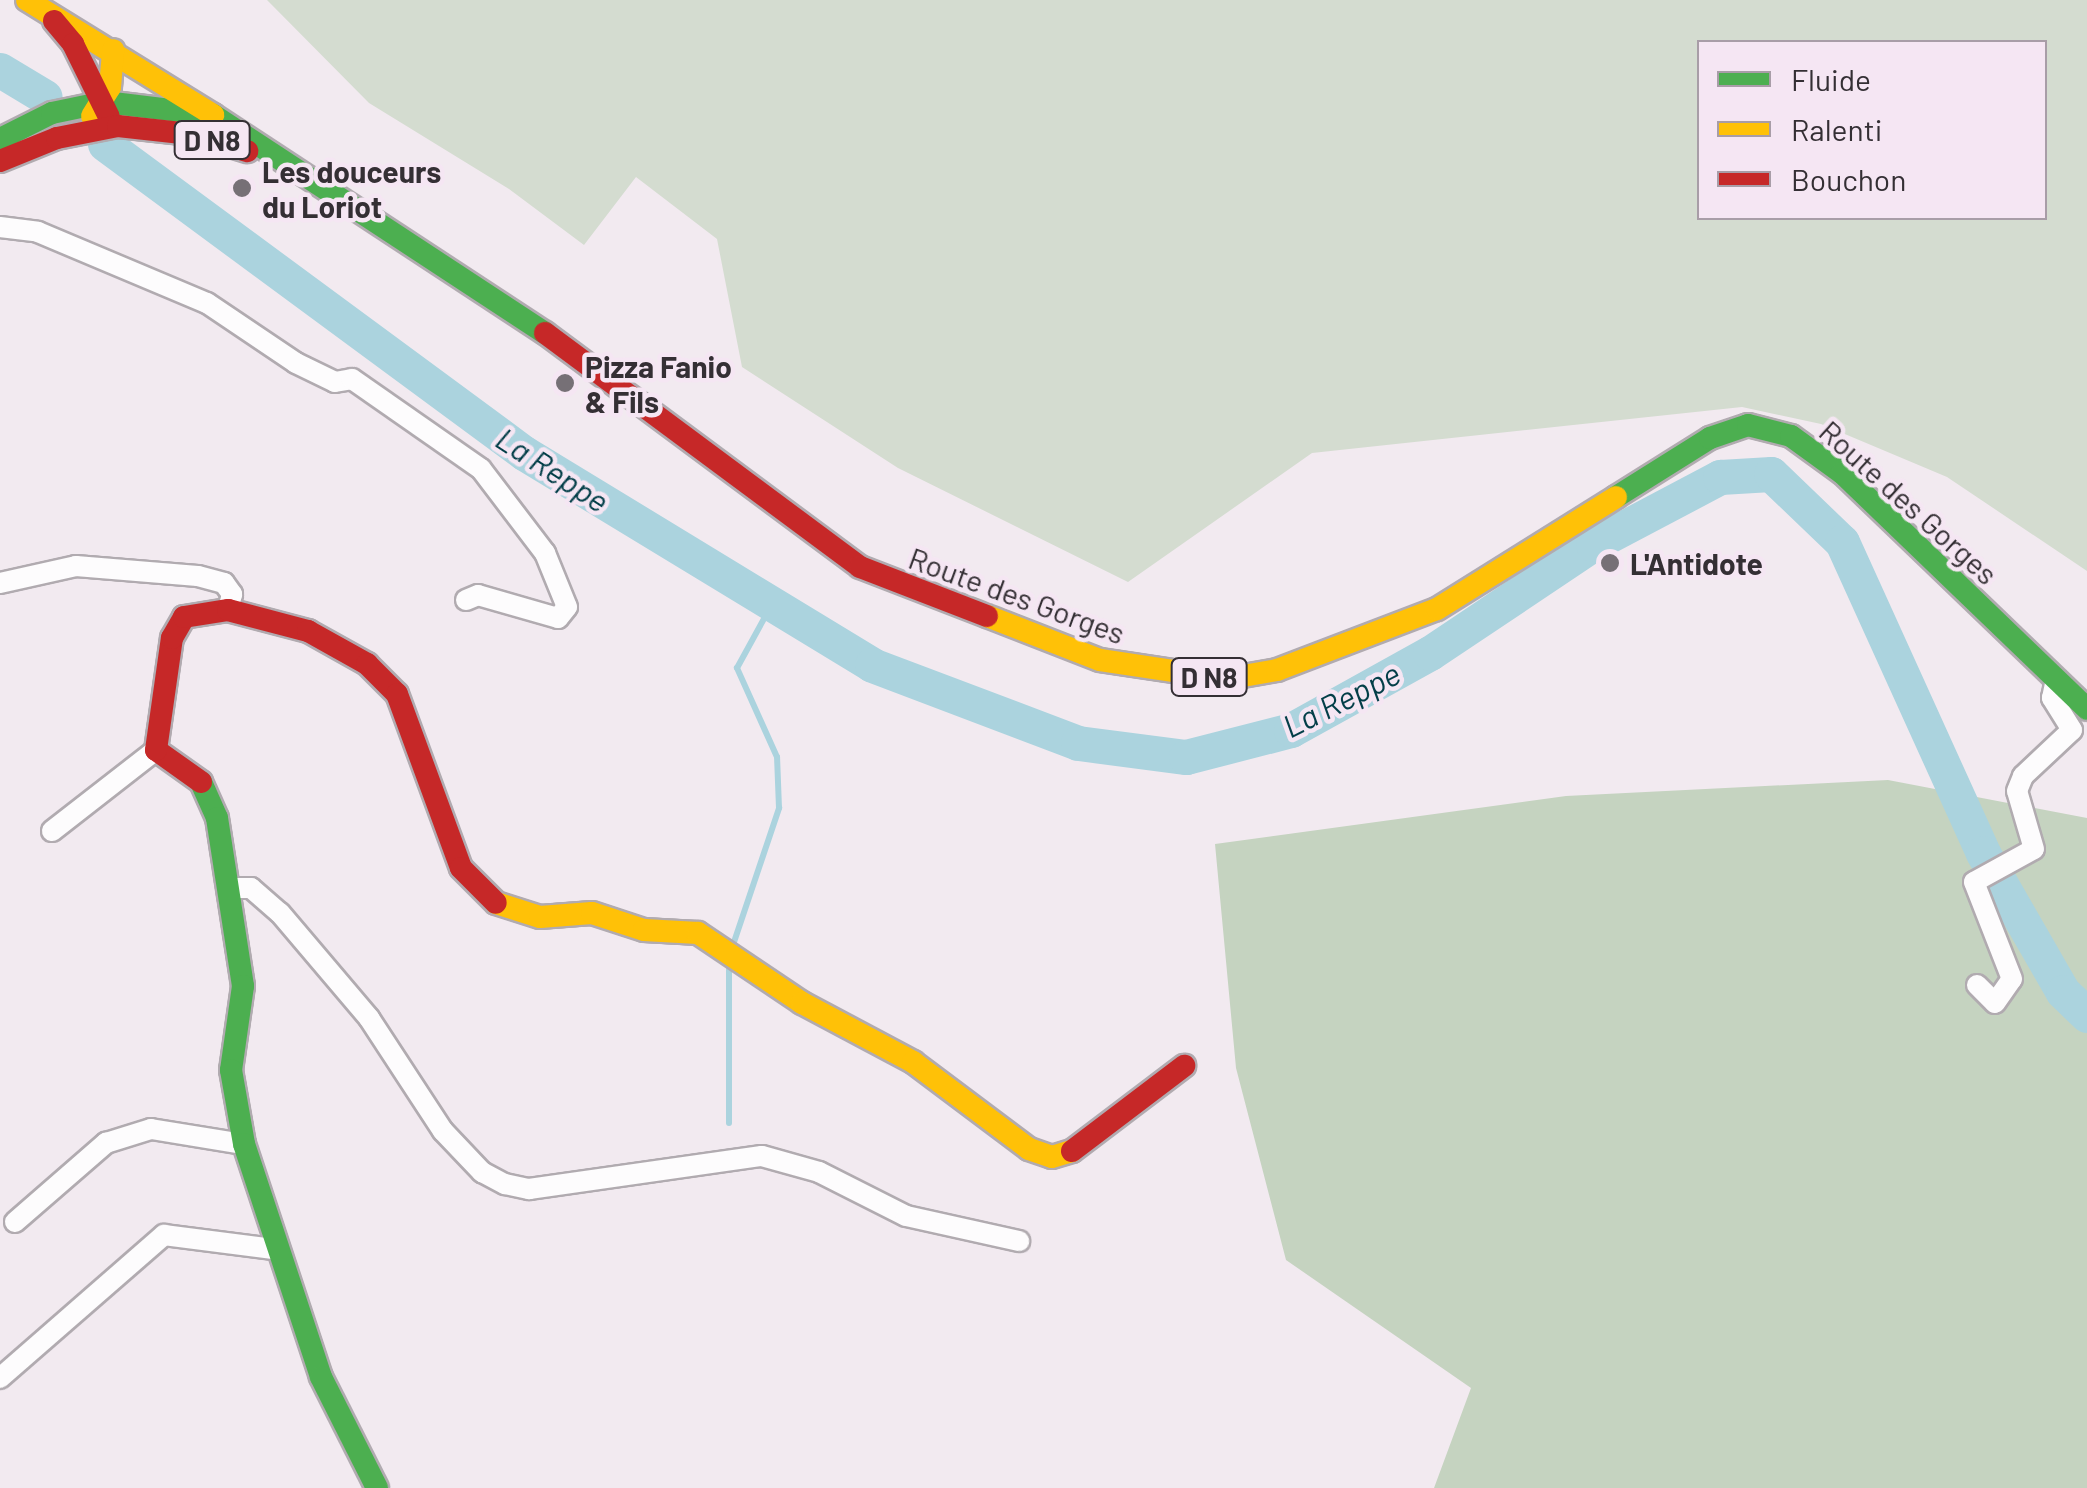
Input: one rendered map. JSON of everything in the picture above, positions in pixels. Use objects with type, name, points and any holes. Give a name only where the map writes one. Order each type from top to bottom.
[{"type":"main road","points":[[33,3],[213,115]]},
{"type":"main road","points":[[33,3],[67,35],[106,111]]},
{"type":"main road","points":[[106,111],[112,50]]},
{"type":"main road","points":[[52,113],[81,64]]},
{"type":"main road","points":[[0,150],[106,111]]},
{"type":"main road","name":"Route des Gorges","points":[[0,161],[57,138],[106,111],[191,134],[301,175]]},
{"type":"main road","name":"Route des Gorges","points":[[0,138],[52,113],[213,115],[609,374],[860,567],[1100,660],[1226,679],[1277,670],[1437,608],[1710,438],[1748,425],[1791,436],[1842,473],[2087,709]]},
{"type":"main road","points":[[378,1488],[321,1377],[274,1248],[244,1144],[231,1070],[243,986],[216,818],[199,778],[156,750],[172,638],[184,617],[228,610],[308,631],[366,664],[397,694],[461,868],[497,904],[540,917],[592,914],[644,930],[698,933],[802,1004],[912,1062],[1028,1149],[1052,1157],[1075,1150],[1184,1066]]},
{"type":"street","points":[[0,227],[38,232],[208,303],[296,364],[335,382],[352,379],[481,469],[545,552],[567,608],[558,618],[478,595],[466,600]]},
{"type":"street","points":[[0,583],[76,566],[224,583],[232,594],[228,610]]},
{"type":"street","points":[[1977,984],[1995,1003],[2012,978],[1974,882],[2034,849],[2017,792],[2023,776],[2072,730],[2056,710],[2056,679]]},
{"type":"street","points":[[52,831],[156,750]]},
{"type":"street","points":[[228,888],[250,888],[280,913],[369,1018],[443,1131],[482,1172],[505,1184],[529,1189],[762,1156],[819,1172],[906,1216],[1018,1241]]},
{"type":"street","points":[[15,1222],[106,1143],[150,1128],[244,1144]]},
{"type":"street","points":[[0,1378],[164,1235],[274,1248]]},
{"type":"shaded area","points":[[267,0],[2087,0],[2087,571],[1947,477],[1821,424],[1742,407],[1312,453],[1128,582],[898,468],[742,367],[717,239],[636,177],[584,245],[509,189],[369,103]]},
{"type":"green space","points":[[1888,780],[2087,818],[2087,1488],[1434,1488],[1471,1388],[1286,1260],[1236,1068],[1215,844],[1566,796]]},
{"type":"waterway","name":"La Reppe","points":[[0,70],[45,97]]},
{"type":"waterway","name":"La Reppe","points":[[105,144],[524,453],[872,665],[1078,743],[1186,757],[1291,730],[1430,653],[1593,544],[1720,477],[1771,474],[1842,542],[1983,853],[2063,992],[2087,1015]]},
{"type":"waterway","points":[[732,948],[779,808],[777,757],[737,668],[772,604]]},
{"type":"waterway","points":[[729,964],[729,1123]]},
{"type":"traffic: fast","points":[[0,139],[52,113],[105,102],[213,115],[545,333]]},
{"type":"traffic: fast","points":[[1616,497],[1710,438],[1748,425],[1791,436],[1842,473],[2087,709]]},
{"type":"traffic: fast","points":[[201,782],[217,818],[243,986],[231,1070],[244,1144],[321,1377],[377,1488]]},
{"type":"traffic: slow","points":[[27,0],[213,115]]},
{"type":"traffic: slow","points":[[92,116],[110,87],[113,50]]},
{"type":"traffic: slow","points":[[987,616],[1100,660],[1226,679],[1277,670],[1437,609],[1616,497]]},
{"type":"traffic: slow","points":[[496,903],[540,917],[592,913],[644,930],[698,933],[802,1003],[913,1062],[1029,1149],[1052,1157],[1072,1151]]},
{"type":"traffic: jam","points":[[54,21],[73,44],[109,117]]},
{"type":"traffic: jam","points":[[0,161],[57,138],[118,126],[191,134],[247,151]]},
{"type":"traffic: jam","points":[[545,333],[860,567],[987,616]]},
{"type":"traffic: jam","points":[[201,782],[156,750],[172,638],[184,617],[228,610],[308,631],[367,664],[397,694],[461,868],[496,903]]},
{"type":"traffic: jam","points":[[1072,1151],[1184,1066]]},
{"type":"place","name":"Les douceurs du Loriot","points":[[242,188]]},
{"type":"place","name":"Pizza Fanio & Fils","points":[[565,383]]},
{"type":"place","name":"L'Antidote","points":[[1610,563]]}]
